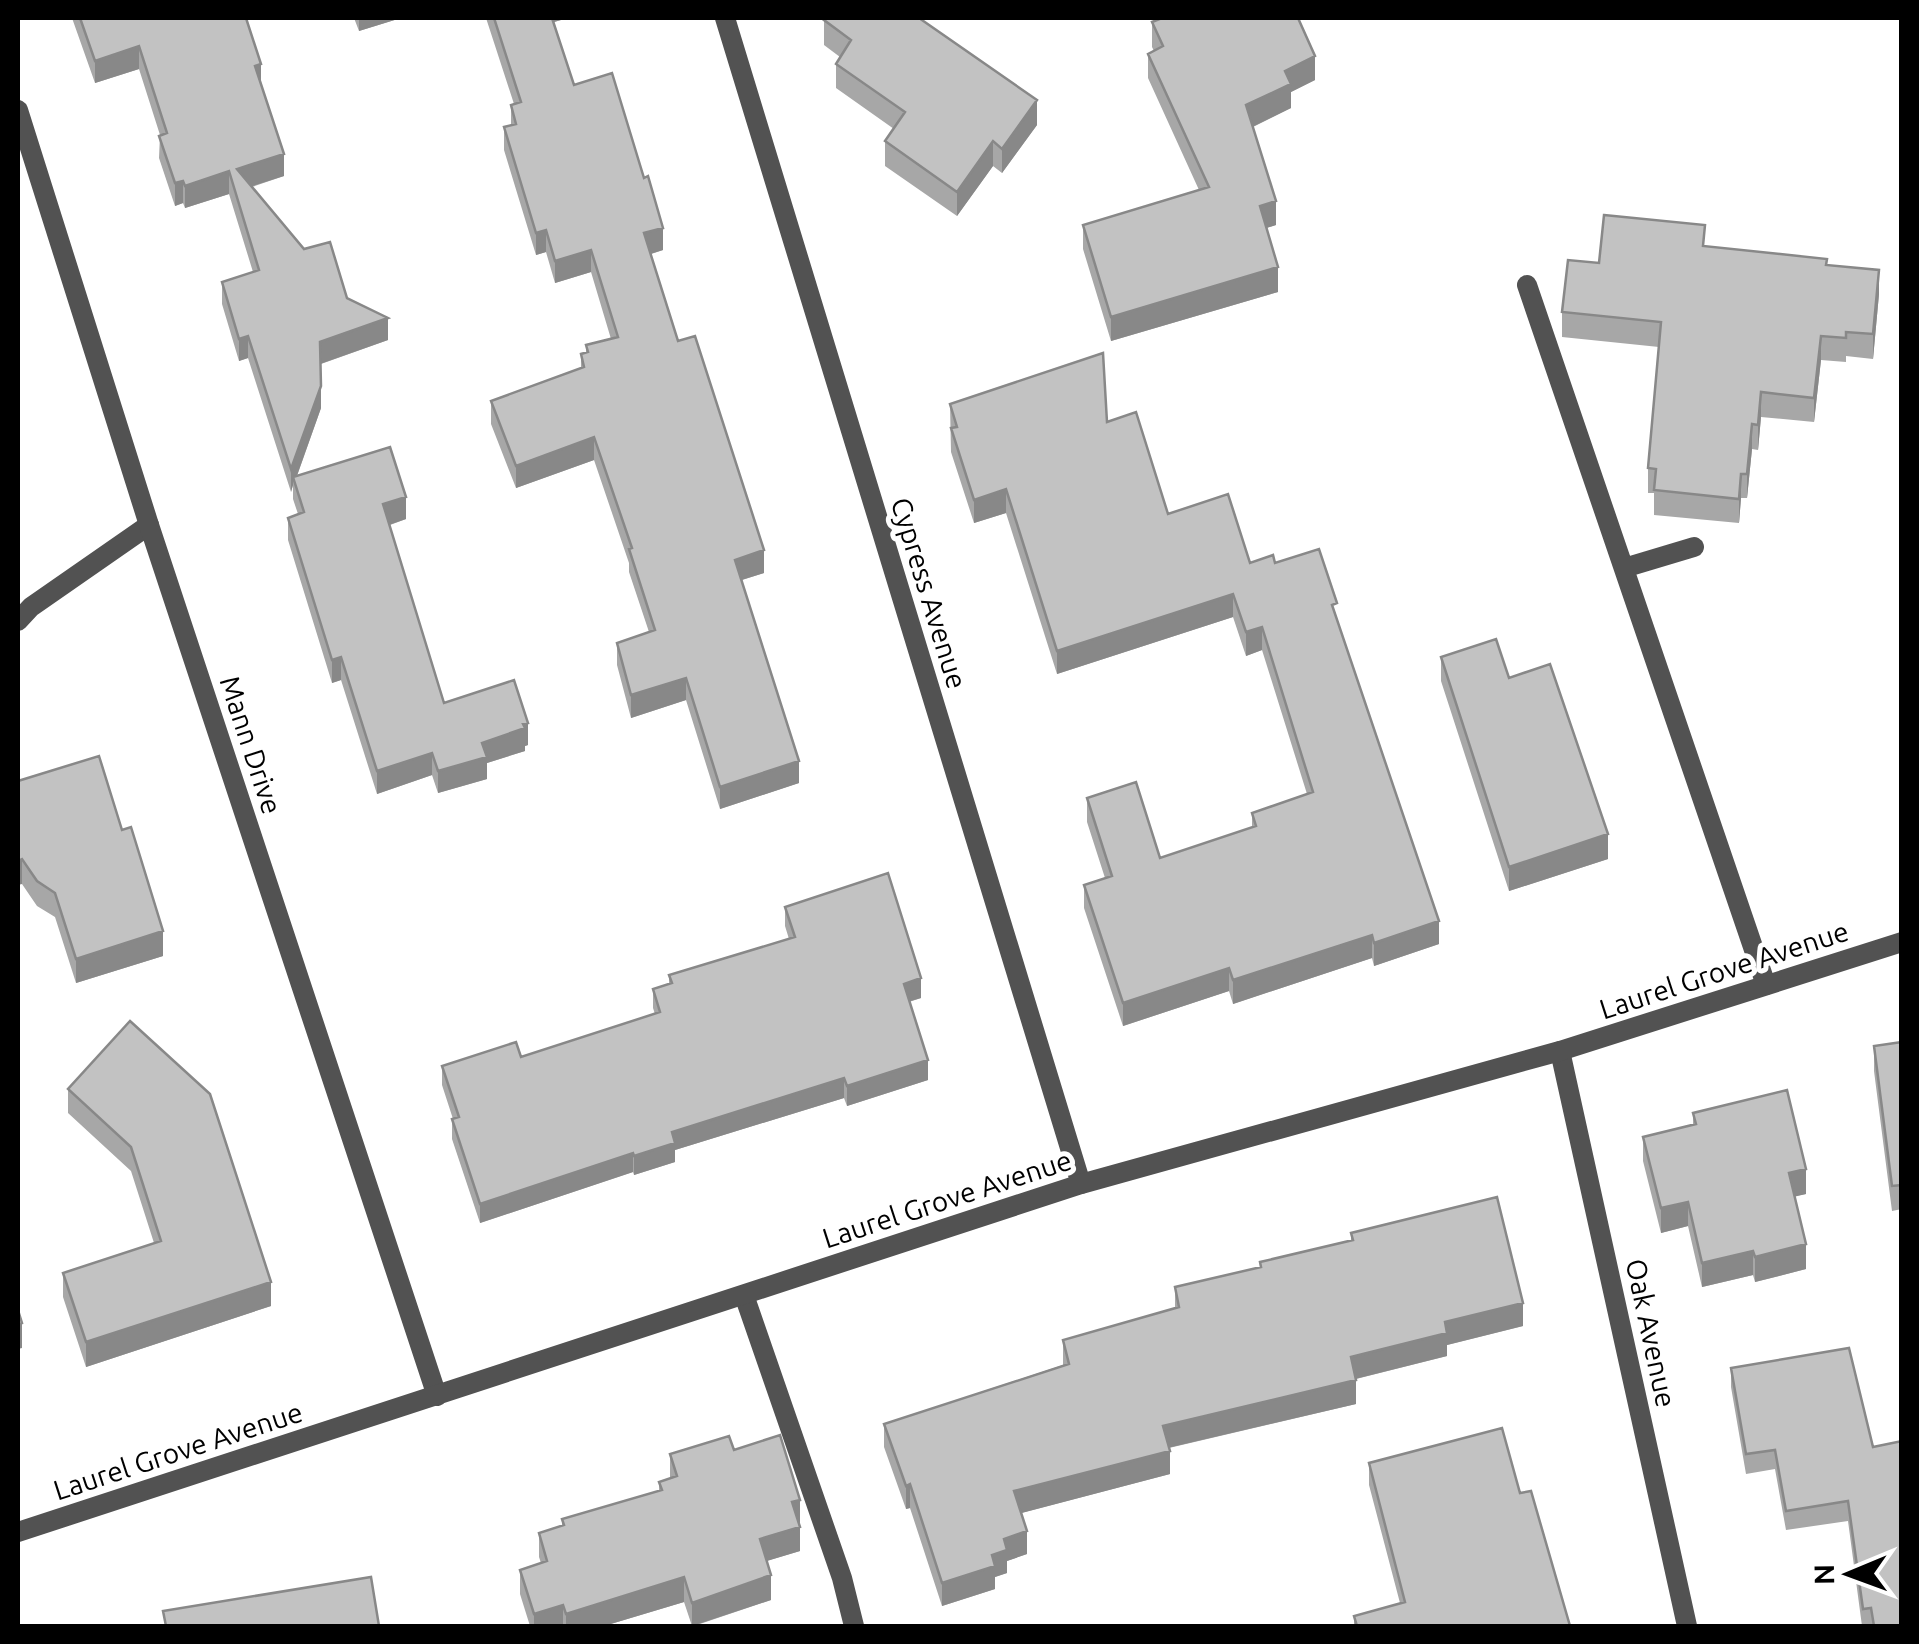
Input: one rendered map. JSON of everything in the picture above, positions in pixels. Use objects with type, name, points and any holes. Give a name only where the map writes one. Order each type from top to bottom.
[{"type":"street","name":"Cypress Avenue","points":[[725,18],[1081,1184]]},
{"type":"street","name":"Mann Drive","points":[[18,110],[149,525],[437,1396]]},
{"type":"street","points":[[1527,285],[1766,985]]},
{"type":"street","points":[[18,622],[32,606],[149,525]]},
{"type":"street","points":[[1624,568],[1694,547]]},
{"type":"street","name":"Laurel Grove Avenue","points":[[18,1532],[1081,1184],[1560,1051],[1902,942]]},
{"type":"street","name":"Oak Avenue","points":[[1560,1051],[1687,1626]]},
{"type":"street","points":[[744,1295],[842,1578],[854,1626]]},
{"type":"building","points":[[80,18],[246,18],[261,64],[255,66],[284,154],[237,169],[304,249],[330,242],[347,298],[388,318],[320,342],[321,386],[291,469],[248,336],[239,339],[222,282],[259,270],[229,171],[185,186],[183,181],[175,183],[159,136],[167,133],[139,46],[95,61]]},
{"type":"building","points":[[494,18],[552,18],[574,85],[612,73],[663,228],[644,233],[678,341],[695,336],[764,550],[735,560],[799,761],[720,787],[686,678],[631,695],[617,643],[655,630],[594,437],[516,466],[491,401],[584,367],[581,354],[588,352],[586,345],[618,337],[591,250],[555,261],[546,230],[536,233],[504,127],[516,124],[511,105],[521,102]]},
{"type":"building","points":[[826,18],[919,18],[1037,100],[1002,149],[993,141],[957,192],[885,141],[905,112],[836,64],[851,40]]},
{"type":"building","points":[[1162,18],[1298,18],[1315,56],[1285,71],[1291,84],[1246,105],[1276,201],[1260,206],[1278,267],[1111,317],[1083,225],[1209,187],[1148,54],[1163,46],[1152,22]]},
{"type":"building","points":[[1604,215],[1705,225],[1703,246],[1827,259],[1826,265],[1879,270],[1873,334],[1846,332],[1846,338],[1821,336],[1814,398],[1761,392],[1758,425],[1752,424],[1747,474],[1741,474],[1739,499],[1654,490],[1656,469],[1648,468],[1661,322],[1562,312],[1568,260],[1599,263]]},
{"type":"building","points":[[1103,353],[1107,422],[1136,412],[1168,514],[1228,494],[1250,563],[1273,555],[1275,563],[1319,549],[1337,603],[1332,605],[1439,921],[1374,943],[1372,935],[1233,980],[1229,968],[1123,1003],[1084,885],[1112,876],[1087,798],[1136,782],[1160,858],[1256,826],[1252,813],[1313,792],[1262,627],[1246,632],[1233,594],[1057,651],[1006,489],[974,500],[951,428],[957,427],[950,404]]},
{"type":"building","points":[[390,447],[406,497],[383,504],[444,703],[514,680],[528,723],[523,724],[525,728],[482,743],[487,757],[438,771],[432,753],[377,771],[341,657],[332,660],[288,518],[304,512],[293,477]]},
{"type":"building","points":[[1496,639],[1509,678],[1550,664],[1608,834],[1509,867],[1441,657]]},
{"type":"building","points":[[99,756],[122,830],[131,827],[163,931],[76,959],[55,893],[37,881],[22,859],[18,861],[18,781]]},
{"type":"building","points":[[888,873],[921,978],[904,984],[928,1060],[847,1086],[844,1078],[672,1132],[675,1143],[480,1204],[452,1119],[459,1117],[442,1066],[516,1042],[521,1057],[660,1012],[653,989],[672,983],[669,975],[795,937],[785,907]]},
{"type":"building","points":[[130,1021],[210,1094],[271,1282],[86,1342],[63,1273],[161,1241],[131,1147],[68,1089]]},
{"type":"building","points":[[1902,1042],[1902,1185],[1892,1186],[1874,1046]]},
{"type":"building","points":[[1787,1090],[1806,1169],[1789,1173],[1806,1244],[1755,1257],[1753,1251],[1702,1263],[1688,1202],[1661,1208],[1643,1137],[1696,1124],[1693,1113]]},
{"type":"building","points":[[1497,1197],[1523,1303],[1445,1322],[1447,1333],[1351,1357],[1356,1380],[1163,1426],[1170,1451],[1014,1491],[1027,1531],[1004,1539],[1007,1550],[992,1555],[995,1566],[942,1583],[910,1484],[906,1486],[884,1424],[1069,1364],[1063,1340],[1179,1307],[1175,1287],[1353,1240],[1351,1233]]},
{"type":"building","points":[[1849,1348],[1873,1447],[1902,1441],[1902,1626],[1874,1626],[1871,1608],[1863,1609],[1848,1501],[1786,1511],[1775,1450],[1746,1454],[1731,1368]]},
{"type":"building","points":[[1502,1428],[1520,1493],[1531,1491],[1570,1626],[1357,1626],[1354,1616],[1405,1602],[1369,1463]]},
{"type":"building","points":[[780,1435],[800,1500],[792,1502],[800,1527],[760,1539],[771,1575],[692,1603],[684,1577],[566,1614],[563,1605],[534,1614],[520,1570],[547,1561],[539,1533],[564,1525],[562,1519],[662,1490],[659,1482],[677,1476],[670,1454],[729,1436],[734,1450]]},
{"type":"building","points":[[371,1577],[379,1626],[166,1626],[163,1611]]}]
